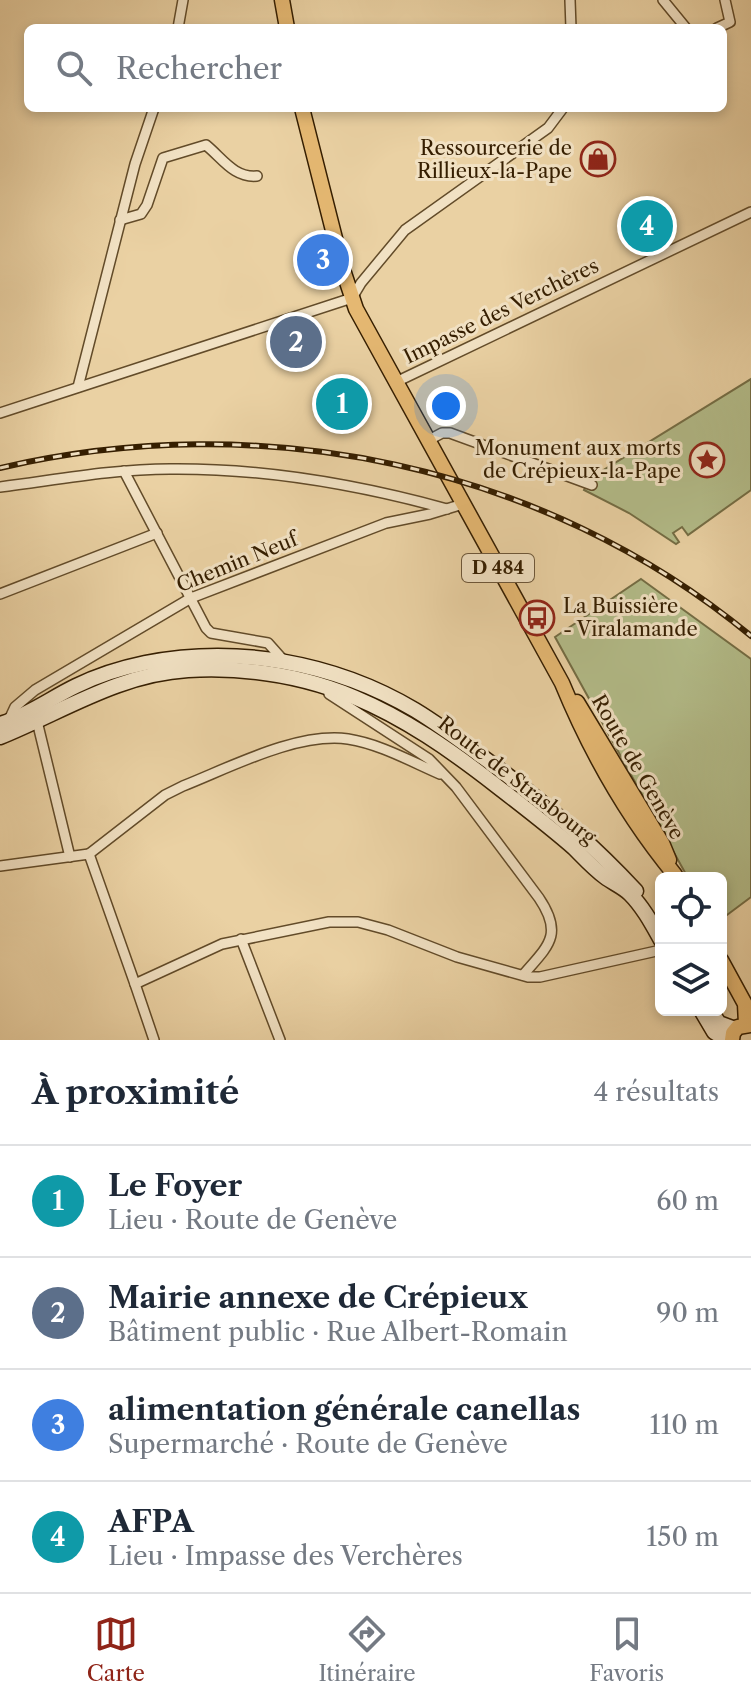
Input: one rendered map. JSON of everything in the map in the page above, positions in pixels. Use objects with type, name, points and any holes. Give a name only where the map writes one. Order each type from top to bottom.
[{"type":"main road","points":[[282,0],[286,24]]},
{"type":"main road","name":"Route de Genève","points":[[303,112],[352,298],[427,441],[456,507],[562,683],[584,710],[662,843],[674,872]]},
{"type":"main road","name":"Route de Strasbourg","points":[[0,737],[87,681],[110,672],[207,656],[284,661],[370,688],[414,709],[460,740],[558,815],[622,876],[655,915]]},
{"type":"main road","name":"Route de Strasbourg","points":[[4,723],[36,716],[124,682],[187,670],[262,672],[307,680],[364,700],[421,729],[555,831],[604,877],[628,892],[655,931]]},
{"type":"main road","points":[[727,971],[745,1004],[738,1032]]},
{"type":"main road","points":[[705,1016],[714,1032],[738,1032]]},
{"type":"main road","points":[[714,1016],[719,1023],[738,1032]]},
{"type":"street","points":[[179,24],[183,0]]},
{"type":"street","points":[[570,0],[571,24]]},
{"type":"street","points":[[663,0],[683,24]]},
{"type":"street","points":[[725,0],[730,22],[726,24]]},
{"type":"street","points":[[78,387],[135,164],[153,112]]},
{"type":"street","points":[[0,413],[352,298],[405,230],[548,128],[560,112]]},
{"type":"street","points":[[120,220],[141,214],[163,158],[206,145],[237,174],[257,176]]},
{"type":"street","name":"Impasse des Verchères","points":[[396,382],[751,212]]},
{"type":"street","points":[[427,441],[442,433],[450,433],[592,485]]},
{"type":"street","points":[[124,471],[206,628],[211,633],[268,643],[284,661]]},
{"type":"street","points":[[0,487],[124,471],[266,472],[456,507]]},
{"type":"street","name":"Chemin Neuf","points":[[4,723],[15,707],[35,690],[191,598],[386,523],[456,507]]},
{"type":"street","points":[[0,594],[157,533]]},
{"type":"street","points":[[307,680],[429,759],[456,787],[549,912],[553,924],[551,942],[523,975]]},
{"type":"street","points":[[36,716],[70,857]]},
{"type":"street","points":[[0,866],[89,854],[165,795],[294,743],[315,738],[350,739],[376,746],[442,775]]},
{"type":"street","points":[[89,854],[154,1040]]},
{"type":"street","points":[[135,984],[222,944],[329,922],[358,922],[388,930],[457,957],[540,977],[655,951]]},
{"type":"street","points":[[241,939],[280,1040]]},
{"type":"green space","points":[[751,379],[751,490],[688,535],[682,527],[673,533],[679,542],[676,544],[629,513],[584,490],[589,479]]},
{"type":"green space","points":[[641,579],[751,659],[751,897],[727,915],[727,872],[685,872],[555,637]]},
{"type":"railway","points":[[0,468],[99,451],[198,444],[297,449],[395,465],[491,491],[583,529],[670,577],[751,636]]},
{"type":"place","name":"Ressourcerie de Rillieux-la-Pape","points":[[598,159]]},
{"type":"place","name":"AFPA","points":[[647,226]]},
{"type":"place","name":"alimentation générale canellas","points":[[323,260]]},
{"type":"place","name":"Mairie annexe de Crépieux","points":[[296,342]]},
{"type":"place","name":"Le Foyer","points":[[342,404]]},
{"type":"place","name":"Monument aux morts de Crépieux-la-Pape","points":[[707,460]]},
{"type":"place","name":"La Buissière - Viralamande","points":[[537,618]]}]
